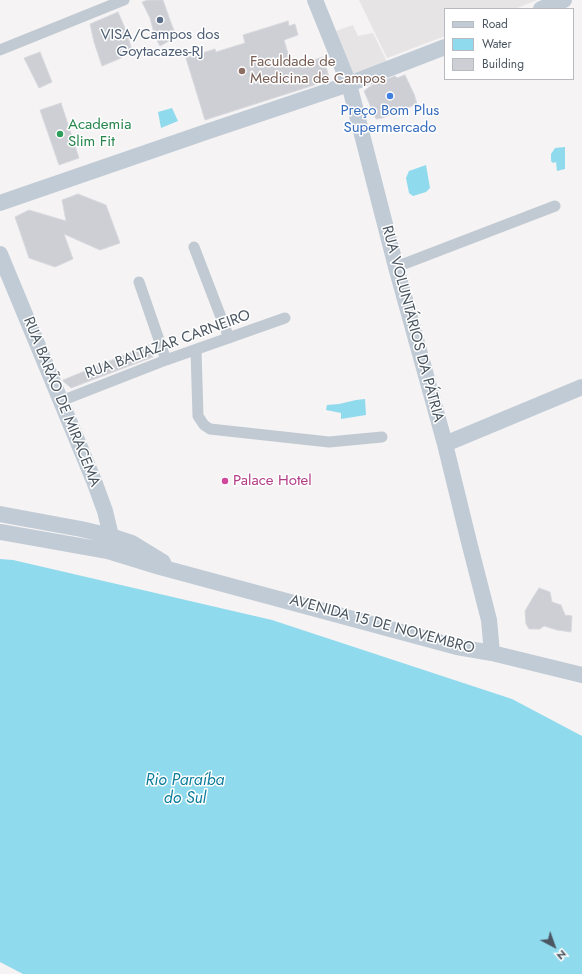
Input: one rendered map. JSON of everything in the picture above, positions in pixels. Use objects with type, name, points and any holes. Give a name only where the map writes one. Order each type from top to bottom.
[{"type":"main road","name":"RUA VOLUNTÁRIOS DA PÁTRIA","points":[[315,0],[349,84],[396,267],[445,444],[489,620],[492,653]]},
{"type":"main road","points":[[544,8],[564,0]]},
{"type":"main road","points":[[0,203],[349,84],[444,47]]},
{"type":"main road","name":"RUA BARÃO DE MIRACEMA","points":[[0,254],[94,481],[105,511],[109,544]]},
{"type":"main road","points":[[445,444],[582,387]]},
{"type":"main road","name":"AVENIDA 15 DE NOVEMBRO","points":[[0,514],[81,529],[109,544],[182,573],[457,647],[492,653],[582,675]]},
{"type":"main road","name":"AVENIDA 15 DE NOVEMBRO","points":[[0,532],[109,544]]},
{"type":"street","points":[[0,50],[124,0]]},
{"type":"street","points":[[396,267],[555,206]]},
{"type":"street","points":[[194,247],[229,338]]},
{"type":"street","points":[[140,282],[166,360]]},
{"type":"street","name":"RUA BALTAZAR CARNEIRO","points":[[61,401],[166,360],[286,318]]},
{"type":"street","points":[[196,350],[198,416],[204,425],[210,429],[328,442],[382,437]]},
{"type":"shaded area","points":[[359,0],[537,0],[517,8],[444,8],[444,36],[387,58]]},
{"type":"shaded area","points":[[353,25],[358,36],[373,33],[388,64],[353,77],[336,31]]},
{"type":"water","points":[[172,108],[178,121],[161,128],[158,112]]},
{"type":"water","points":[[565,147],[565,169],[557,171],[556,162],[553,163],[551,161],[551,154],[555,148]]},
{"type":"water","points":[[426,165],[430,188],[426,192],[413,196],[409,193],[406,178],[409,171]]},
{"type":"water","points":[[365,399],[366,415],[341,419],[341,413],[326,410],[327,405]]},
{"type":"water","name":"Rio Paraíba do Sul","points":[[0,559],[13,560],[272,620],[512,699],[582,736],[582,974],[23,974],[0,962]]},
{"type":"building","name":"VISA/Campos dos Goytacazes-RJ","points":[[148,0],[163,0],[176,35],[160,46],[155,37],[150,18],[142,2]]},
{"type":"building","points":[[118,12],[127,33],[132,51],[119,59],[102,66],[90,24]]},
{"type":"building","name":"Faculdade de Medicina de Campos","points":[[288,21],[289,26],[295,24],[298,35],[284,40],[292,67],[323,57],[330,80],[205,120],[186,58],[215,49],[216,52],[245,43],[243,35]]},
{"type":"building","points":[[40,52],[52,82],[39,88],[24,58]]},
{"type":"building","name":"Preço Bom Plus Supermercado","points":[[405,75],[417,104],[376,119],[364,91],[372,85],[395,76],[397,78]]},
{"type":"building","name":"Academia Slim Fit","points":[[61,103],[79,158],[59,165],[40,110]]},
{"type":"building","points":[[78,194],[106,205],[120,243],[100,250],[64,234],[73,259],[55,267],[29,258],[15,217],[29,210],[66,221],[62,200]]},
{"type":"building","points":[[149,345],[153,357],[71,388],[63,381],[63,380]]},
{"type":"building","points":[[539,588],[550,592],[552,602],[561,605],[565,615],[572,616],[571,632],[544,626],[540,629],[529,629],[526,624],[525,611]]},
{"type":"place","name":"VISA/Campos dos Goytacazes-RJ","points":[[160,20]]},
{"type":"place","name":"Faculdade de Medicina de Campos","points":[[242,71]]},
{"type":"place","name":"Preço Bom Plus Supermercado","points":[[390,96]]},
{"type":"place","name":"Academia Slim Fit","points":[[60,134]]},
{"type":"place","name":"Palace Hotel","points":[[225,481]]}]
